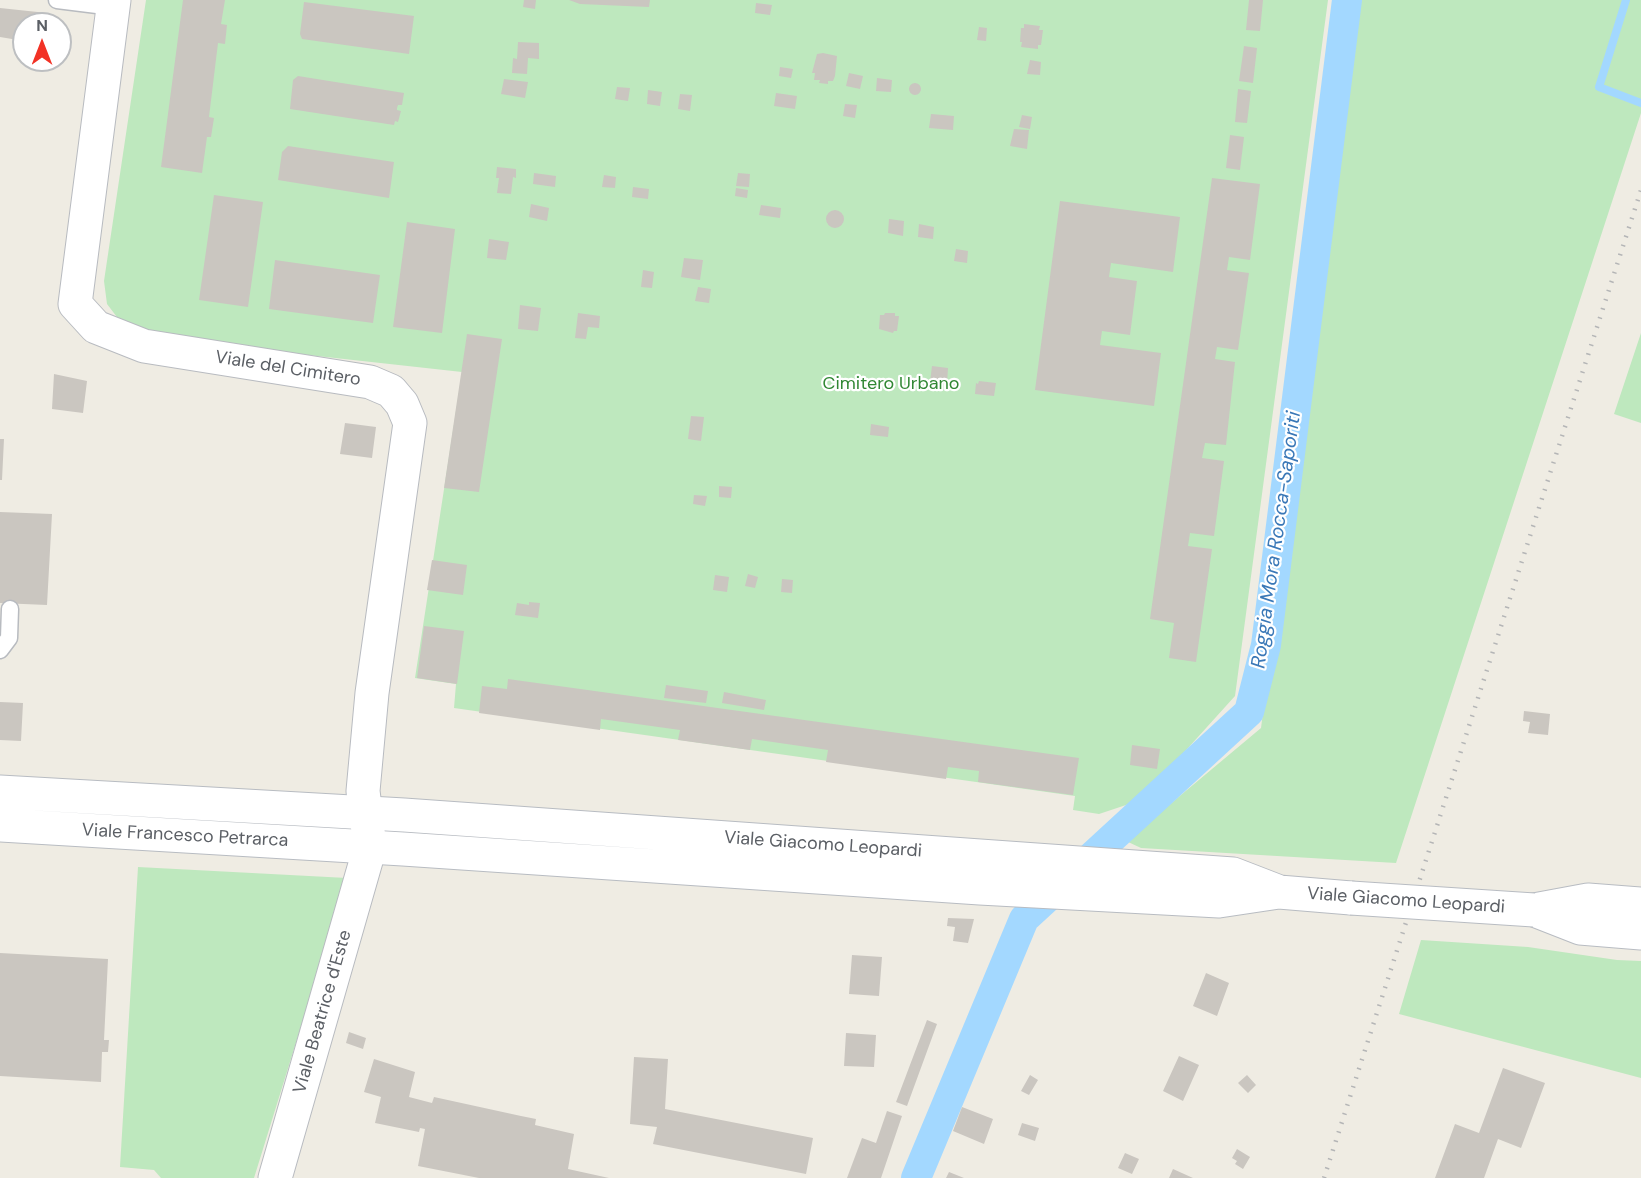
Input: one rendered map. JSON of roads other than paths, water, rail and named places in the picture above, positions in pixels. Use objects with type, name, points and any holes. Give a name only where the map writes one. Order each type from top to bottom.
[{"type":"main road","name":"Viale del Cimitero","points":[[113,4],[75,304],[96,327],[144,346],[370,382],[390,391],[402,404],[410,423],[372,693],[363,791],[370,847]]},
{"type":"main road","name":"Viale Francesco Petrarca","points":[[0,792],[365,812]]},
{"type":"main road","name":"Viale Giacomo Leopardi","points":[[365,812],[1233,874],[1279,892]]},
{"type":"main road","name":"Viale Francesco Petrarca","points":[[0,825],[370,847]]},
{"type":"main road","name":"Viale Giacomo Leopardi","points":[[370,847],[1017,890],[1219,901],[1279,892],[1534,910],[1588,900],[1641,904]]},
{"type":"main road","name":"Viale Beatrice d'Este","points":[[275,1178],[370,847]]},
{"type":"main road","name":"Viale Giacomo Leopardi","points":[[1534,910],[1581,928],[1641,933]]},
{"type":"lane","points":[[57,0],[113,4]]},
{"type":"lane","points":[[0,650],[9,638],[10,609]]},
{"type":"waterway","name":"Roggia Mora Rocca-Saporiti","points":[[916,1178],[1024,919],[1249,712],[1266,645],[1347,0]]},
{"type":"waterway","points":[[1626,0],[1599,87],[1641,103]]},
{"type":"railway","points":[[1324,1178],[1641,190]]},
{"type":"park label","name":"Cimitero Urbano","points":[[891,384]]}]
